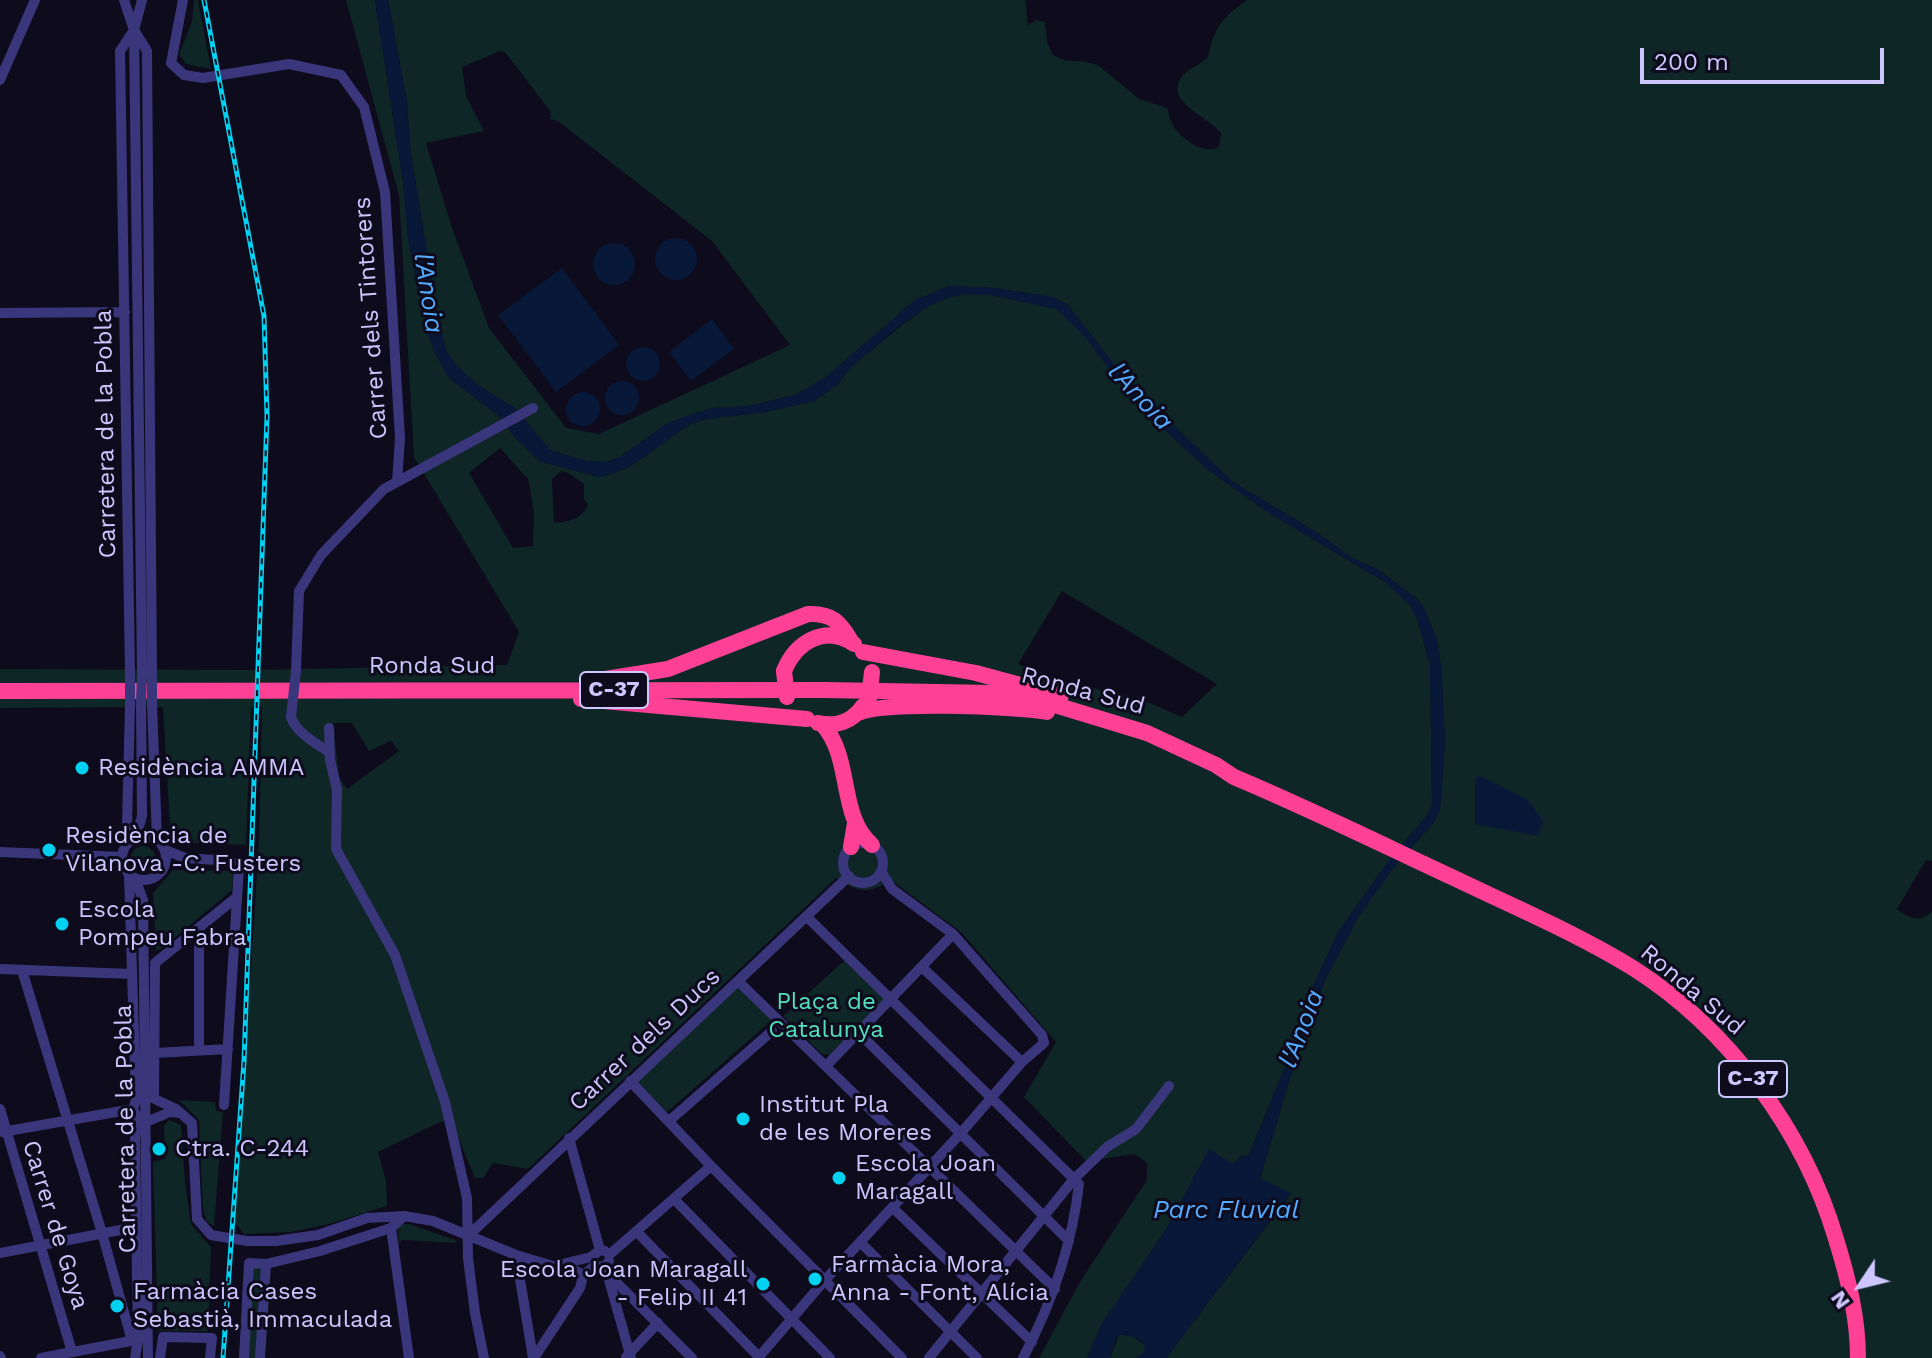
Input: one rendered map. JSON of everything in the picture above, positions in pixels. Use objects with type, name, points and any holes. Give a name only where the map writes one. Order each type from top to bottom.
[{"type":"highway","points":[[516,690],[538,684],[605,680],[668,669],[808,614],[832,616],[841,623],[872,672],[869,698],[839,739],[855,823],[872,845]]},
{"type":"highway","points":[[839,751],[815,722],[798,712],[787,697],[784,671],[791,656],[806,640],[834,636],[857,646],[1053,694],[1165,733],[1216,765]]},
{"type":"highway","points":[[516,690],[547,696],[815,722],[852,718],[876,707],[1039,711],[1089,720],[1216,765]]},
{"type":"highway","name":"Ronda Sud","points":[[0,691],[824,690],[992,693],[1042,701],[1147,733],[1216,765],[1234,777],[1509,904],[1635,970],[1706,1028],[1727,1047],[1790,1133],[1826,1206],[1853,1299],[1858,1358]]},
{"type":"highway","points":[[851,847],[855,823]]},
{"type":"street","points":[[0,80],[35,0]]},
{"type":"street","points":[[125,0],[142,0]]},
{"type":"street","name":"Carretera de la Pobla","points":[[125,0],[134,30],[147,51],[147,674],[127,825],[134,839]]},
{"type":"street","name":"Carretera de la Pobla","points":[[142,0],[134,30],[120,51],[130,674],[141,703],[154,838]]},
{"type":"street","name":"Carrer dels Tintorers","points":[[183,0],[171,63],[184,75],[203,78],[289,64],[341,75],[364,107],[385,192],[400,438],[397,482]]},
{"type":"street","points":[[0,313],[125,312]]},
{"type":"street","points":[[330,753],[301,732],[291,717],[299,591],[321,555],[384,489],[530,410]]},
{"type":"street","name":"Carretera de la Pobla","points":[[134,839],[142,816],[141,703]]},
{"type":"street","points":[[329,728],[337,790],[336,849],[395,955],[445,1102],[467,1198],[468,1258],[484,1358]]},
{"type":"street","name":"Carretera de la Pobla","points":[[142,816],[154,838]]},
{"type":"street","points":[[122,857],[134,839],[154,838],[165,850],[185,858],[231,861],[239,867],[224,1105]]},
{"type":"street","points":[[637,1232],[759,1358],[825,1280],[1022,1062],[1044,1043],[1042,1035],[953,934],[892,889],[881,871],[883,859],[872,845],[861,843],[847,852],[844,864],[854,880],[867,882],[881,871]]},
{"type":"street","points":[[165,850],[166,863]]},
{"type":"street","points":[[0,852],[122,857]]},
{"type":"street","points":[[122,857],[132,876],[154,878],[166,863],[185,858]]},
{"type":"street","name":"Carretera de la Pobla","points":[[132,876],[143,900],[148,1358]]},
{"type":"street","name":"Carretera de la Pobla","points":[[132,876],[132,974],[144,1106],[135,1138],[135,1358]]},
{"type":"street","name":"Carrer dels Ducs","points":[[469,1235],[849,876]]},
{"type":"street","name":"Carretera de la Pobla","points":[[143,900],[154,878]]},
{"type":"street","points":[[144,1106],[155,1053],[155,963],[237,897]]},
{"type":"street","points":[[807,917],[1079,1184],[1075,1218],[1055,1289],[1023,1358]]},
{"type":"street","points":[[199,929],[199,1050]]},
{"type":"street","points":[[826,1066],[953,934]]},
{"type":"street","points":[[922,967],[1022,1062]]},
{"type":"street","points":[[0,969],[132,974]]},
{"type":"street","points":[[22,970],[135,1340],[41,1358]]},
{"type":"street","points":[[738,981],[1055,1289]]},
{"type":"street","points":[[669,1121],[772,1031]]},
{"type":"street","points":[[858,1032],[1069,1241]]},
{"type":"street","points":[[155,1053],[228,1049]]},
{"type":"street","points":[[630,1081],[902,1358]]},
{"type":"street","points":[[929,1358],[1074,1179],[1107,1147],[1136,1129],[1169,1086]]},
{"type":"street","points":[[144,1106],[157,1117]]},
{"type":"street","points":[[144,1106],[159,1109],[157,1117]]},
{"type":"street","points":[[3,1132],[144,1106],[180,1113],[192,1123],[197,1219],[211,1235],[247,1241],[276,1241],[318,1235],[376,1217],[404,1216],[433,1221],[516,1255],[584,1275],[606,1261],[711,1166]]},
{"type":"street","name":"Carrer de Goya","points":[[0,1109],[3,1132],[41,1245],[72,1352]]},
{"type":"street","points":[[157,1117],[170,1112],[180,1113]]},
{"type":"street","points":[[569,1138],[606,1261],[628,1357]]},
{"type":"street","points":[[674,1199],[830,1358]]},
{"type":"street","points":[[893,1208],[1032,1342]]},
{"type":"street","points":[[244,1358],[249,1263],[266,1264],[320,1251],[391,1228],[404,1216]]},
{"type":"street","points":[[376,1217],[391,1228],[409,1358]]},
{"type":"street","points":[[0,1253],[136,1227]]},
{"type":"street","points":[[861,1243],[977,1358]]},
{"type":"street","points":[[516,1255],[533,1358]]},
{"type":"street","points":[[554,1265],[591,1257],[606,1261],[692,1358]]},
{"type":"street","points":[[533,1358],[580,1288],[582,1280],[574,1267],[578,1260]]},
{"type":"street","points":[[260,1358],[266,1264]]},
{"type":"street","points":[[628,1357],[658,1323]]},
{"type":"street","points":[[160,1358],[163,1337],[212,1338],[210,1358]]},
{"type":"green space","points":[[194,0],[198,0],[211,69],[186,64],[179,54],[192,22]]},
{"type":"green space","points":[[346,0],[375,0],[403,181],[408,238],[434,351],[449,378],[498,415],[539,461],[599,477],[631,466],[690,424],[814,401],[837,385],[851,367],[930,305],[963,294],[991,295],[1057,309],[1085,336],[1135,402],[1207,469],[1269,513],[1385,582],[1411,606],[1430,665],[1432,803],[1429,813],[1388,862],[1338,932],[1313,987],[1306,1015],[1249,1155],[1242,1156],[1233,1164],[1209,1150],[1165,1231],[1101,1325],[1087,1358],[1039,1358],[1081,1280],[1147,1180],[1147,1163],[1135,1154],[1086,1161],[1024,1097],[1056,1042],[962,933],[891,880],[876,888],[863,890],[836,878],[528,1169],[493,1163],[483,1178],[475,1178],[451,1120],[440,1122],[378,1152],[386,1181],[387,1206],[291,1232],[244,1234],[235,1222],[259,842],[262,707],[251,707],[246,845],[171,842],[163,707],[0,708],[0,669],[250,670],[507,665],[519,632],[414,457],[399,195]],"holes":[[[500,448],[528,479],[534,513],[533,546],[513,548],[469,473]],[[561,471],[584,484],[584,499],[588,505],[578,517],[554,523],[552,479]],[[1062,591],[1217,684],[1182,717],[1135,698],[1072,683],[1018,664]],[[333,723],[352,723],[369,751],[391,741],[399,751],[347,789],[339,777]]]},
{"type":"green space","points":[[388,0],[1025,0],[1028,25],[1037,20],[1045,22],[1047,42],[1053,55],[1066,61],[1098,65],[1139,99],[1167,108],[1178,132],[1188,141],[1201,148],[1213,149],[1219,147],[1221,133],[1183,101],[1178,94],[1178,85],[1185,73],[1208,57],[1220,24],[1247,0],[1932,0],[1932,861],[1926,860],[1897,909],[1915,918],[1924,917],[1932,911],[1932,1358],[1166,1358],[1291,1194],[1260,1179],[1296,1058],[1325,980],[1358,917],[1394,867],[1434,822],[1440,809],[1445,742],[1441,666],[1437,640],[1424,608],[1417,599],[1377,569],[1352,558],[1316,532],[1233,482],[1116,367],[1067,304],[1053,297],[995,288],[949,286],[915,300],[825,378],[795,395],[693,414],[668,423],[620,457],[607,462],[586,461],[550,450],[516,409],[478,385],[457,366],[446,350],[437,314],[410,148],[407,102]],"holes":[[[500,51],[505,52],[551,112],[550,119],[558,121],[712,241],[790,345],[599,434],[566,428],[489,328],[452,228],[426,143],[484,131],[466,96],[462,67]]]},
{"type":"green space","points":[[143,846],[152,849],[155,858],[152,867],[143,870],[134,867],[131,858],[134,849]]},
{"type":"green space","points":[[173,870],[230,871],[233,875],[232,890],[156,950],[153,893]]},
{"type":"green space","name":"Plaça de Catalunya","points":[[845,960],[884,999],[830,1055],[822,1054],[783,1016]]},
{"type":"green space","points":[[736,987],[773,1019],[667,1112],[638,1083],[639,1077]]},
{"type":"green space","points":[[179,1100],[215,1102],[216,1111],[223,1112],[214,1226],[207,1222],[203,1210],[199,1120]]},
{"type":"green space","points":[[169,1120],[181,1125],[191,1224],[211,1247],[208,1331],[158,1331],[153,1162],[165,1159],[164,1126]]},
{"type":"green space","points":[[401,1224],[409,1224],[457,1243],[402,1240],[399,1244],[398,1228]]},
{"type":"green space","points":[[251,1266],[261,1267],[257,1358],[247,1358]]},
{"type":"green space","points":[[1119,1334],[1134,1337],[1146,1346],[1144,1352],[1136,1358],[1110,1358]]},
{"type":"water","points":[[375,0],[388,0],[407,102],[410,148],[437,314],[446,350],[457,366],[478,385],[516,409],[550,450],[586,461],[607,462],[620,457],[668,423],[693,414],[795,395],[825,378],[915,300],[949,286],[995,288],[1053,297],[1067,304],[1116,367],[1233,482],[1316,532],[1352,558],[1377,569],[1417,599],[1424,608],[1437,640],[1441,666],[1445,742],[1440,809],[1434,822],[1394,867],[1358,917],[1325,980],[1296,1058],[1260,1178],[1291,1193],[1166,1358],[1136,1358],[1146,1346],[1137,1338],[1123,1334],[1116,1337],[1110,1358],[1087,1358],[1101,1325],[1165,1231],[1209,1149],[1233,1164],[1250,1154],[1306,1015],[1313,987],[1338,932],[1388,862],[1429,813],[1432,803],[1430,665],[1411,606],[1385,582],[1269,513],[1207,469],[1135,402],[1084,336],[1056,309],[991,295],[963,294],[930,305],[901,325],[851,367],[837,385],[814,401],[690,424],[631,466],[599,477],[539,461],[498,415],[449,378],[434,351],[408,238],[403,181]]},
{"type":"water","points":[[676,238],[691,244],[697,259],[691,274],[676,280],[661,274],[655,259],[661,244]]},
{"type":"water","points":[[614,243],[629,249],[635,264],[629,279],[614,285],[599,279],[593,264],[599,249]]},
{"type":"water","points":[[562,268],[619,345],[556,392],[498,315]]},
{"type":"water","points":[[712,319],[734,349],[691,381],[669,352]]},
{"type":"water","points":[[643,347],[655,352],[660,364],[655,376],[643,381],[631,376],[626,364],[631,352]]},
{"type":"water","points":[[622,381],[634,386],[639,398],[634,410],[622,415],[610,410],[605,398],[610,386]]},
{"type":"water","points":[[583,392],[595,397],[600,409],[595,421],[583,426],[571,421],[566,409],[571,397]]},
{"type":"water","points":[[1480,776],[1527,799],[1543,820],[1538,836],[1475,824],[1475,780]]},
{"type":"railway","points":[[204,0],[264,316],[267,416],[244,1061],[223,1358]]},
{"type":"place","name":"Residència AMMA","points":[[82,768]]},
{"type":"place","name":"Residència de Vilanova -C. Fusters","points":[[49,850]]},
{"type":"place","name":"Escola Pompeu Fabra","points":[[62,924]]},
{"type":"place","name":"Institut Pla de les Moreres","points":[[743,1119]]},
{"type":"place","name":"Ctra. C-244","points":[[159,1149]]},
{"type":"place","name":"Escola Joan Maragall","points":[[839,1178]]},
{"type":"place","name":"Farmàcia Mora, Anna - Font, Alícia","points":[[815,1279]]},
{"type":"place","name":"Escola Joan Maragall - Felip II 41","points":[[763,1284]]},
{"type":"place","name":"Farmàcia Cases Sebastià, Immaculada","points":[[117,1306]]},
{"type":"water label","name":"l'Anoia","points":[[428,293]]},
{"type":"water label","name":"l'Anoia","points":[[1140,397]]},
{"type":"water label","name":"l'Anoia","points":[[1302,1029]]},
{"type":"water label","name":"Parc Fluvial","points":[[1226,1210]]}]
